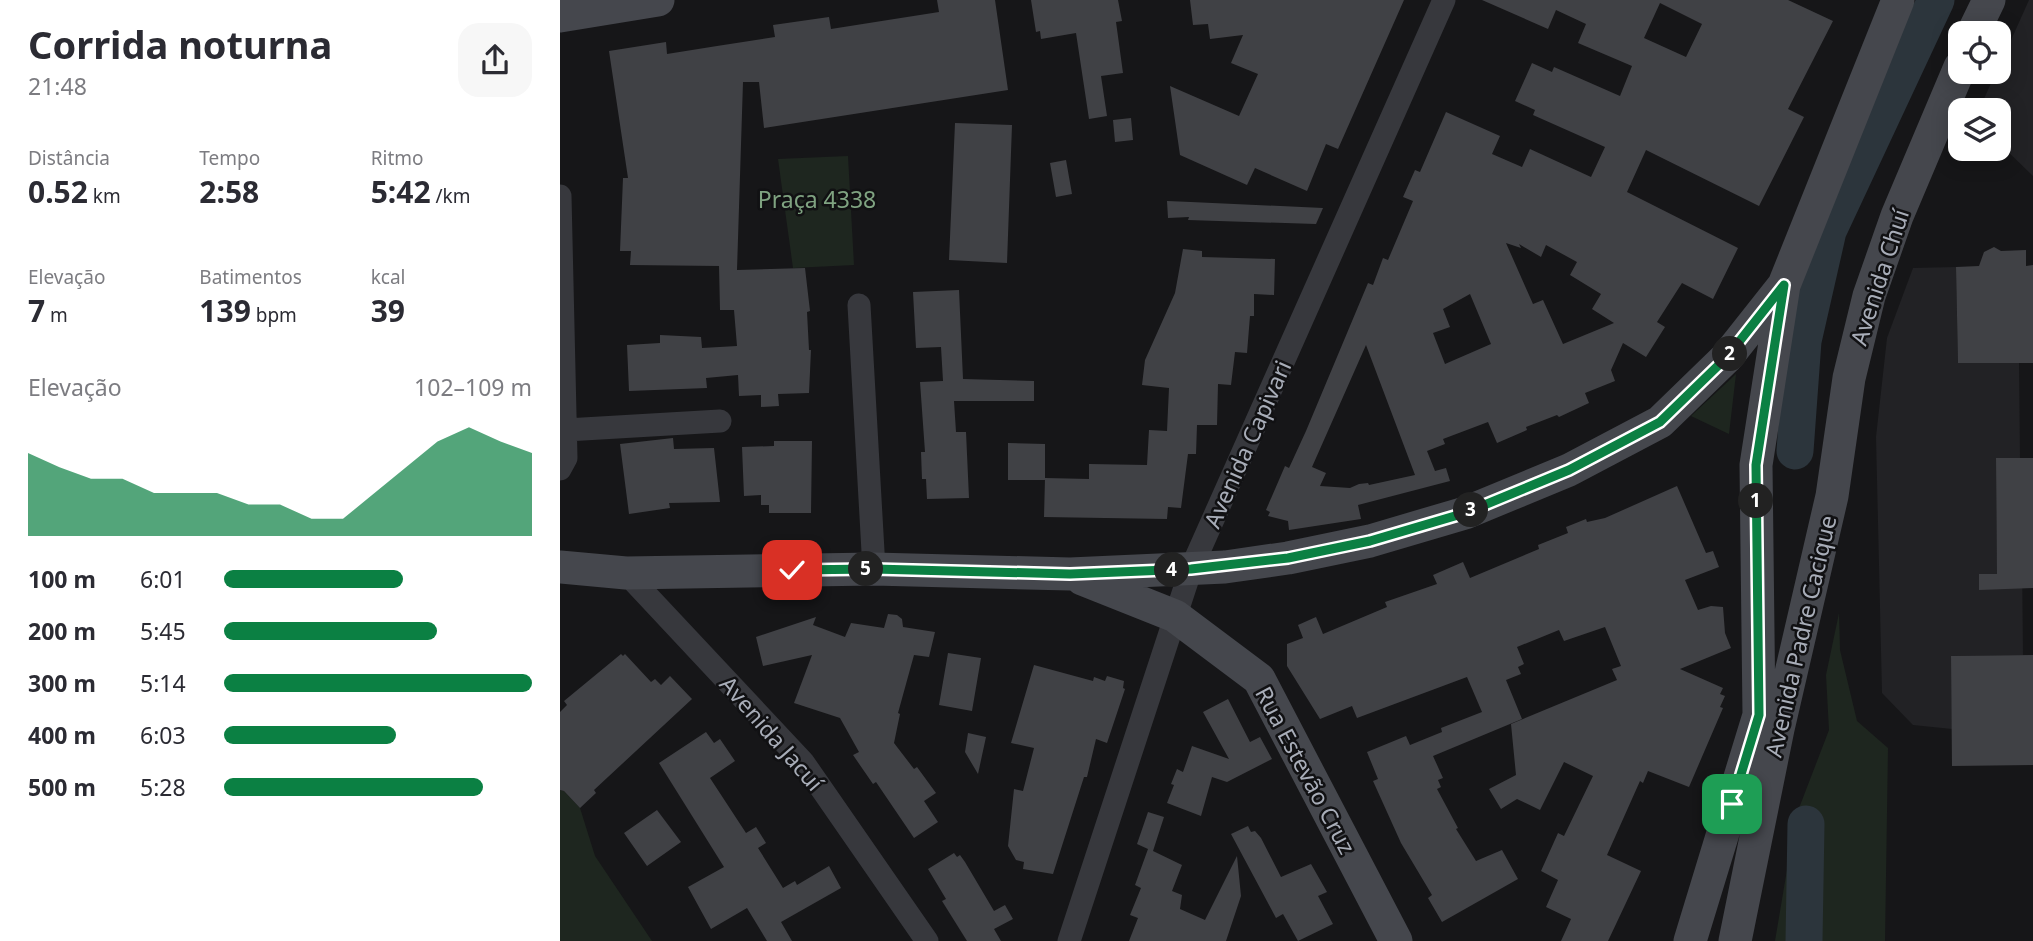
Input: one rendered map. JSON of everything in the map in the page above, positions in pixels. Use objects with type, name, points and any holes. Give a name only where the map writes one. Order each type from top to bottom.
[{"type":"main road","points":[[560,16],[658,0]]},
{"type":"main road","points":[[560,567],[626,573],[874,569],[1070,574],[1191,569],[1288,558],[1370,541],[1465,513],[1569,470],[1660,422],[1727,357],[1784,285],[1898,0]]},
{"type":"main road","name":"Avenida Chuí","points":[[1832,496],[1849,378],[1869,296],[1897,216],[1953,84]]},
{"type":"main road","name":"Avenida Padre Cacique","points":[[1690,941],[1759,715],[1756,465],[1784,285]]},
{"type":"main road","name":"Avenida Padre Cacique","points":[[1739,935],[1778,729],[1832,496]]},
{"type":"main road","name":"Rua Estevão Cruz","points":[[1070,574],[1175,616],[1259,679],[1396,941]]},
{"type":"street","name":"Avenida Capivari","points":[[1069,941],[1191,569],[1444,0]]},
{"type":"street","points":[[560,196],[566,430],[566,458],[560,469]]},
{"type":"street","points":[[859,305],[874,569]]},
{"type":"street","points":[[566,430],[720,421]]},
{"type":"street","name":"Avenida Jacuí","points":[[626,573],[803,762],[927,941]]},
{"type":"shaded area","points":[[2029,0],[2033,0],[2033,176],[2011,155],[2011,98],[1984,98],[1991,84],[2011,84],[2011,40]]},
{"type":"shaded area","points":[[1956,267],[1958,362],[2019,363],[2020,458],[1996,458],[1997,556],[2022,557],[2023,655],[1951,656],[1952,729],[1913,725],[1882,693],[1876,437],[1887,338],[1913,268]]},
{"type":"green space","name":"Praça 4338","points":[[848,156],[854,265],[793,268],[778,159]]},
{"type":"green space","points":[[1736,374],[1729,434],[1691,416]]},
{"type":"green space","points":[[1839,613],[1840,650],[1857,721],[1888,748],[1885,941],[1775,941],[1796,816],[1829,730],[1826,675]]},
{"type":"green space","points":[[560,790],[580,808],[595,856],[652,941],[560,941]]},
{"type":"building","points":[[937,0],[995,0],[1008,90],[764,128],[759,82],[743,82],[737,270],[805,268],[810,311],[807,312],[811,350],[809,393],[778,394],[779,406],[761,407],[761,395],[739,396],[738,375],[706,378],[707,388],[629,391],[627,345],[660,343],[660,335],[701,337],[702,348],[737,346],[734,310],[720,310],[719,266],[630,265],[631,251],[620,251],[623,178],[628,178],[609,51],[666,42],[667,54],[775,37],[773,25],[829,17],[831,29],[939,12]]},
{"type":"building","points":[[1031,0],[1118,0],[1122,21],[1116,22],[1123,73],[1101,76],[1107,116],[1089,119],[1076,33],[1041,39],[1040,31],[1036,32]]},
{"type":"building","points":[[1190,0],[1404,0],[1338,149],[1326,144],[1307,191],[1255,168],[1247,185],[1180,155],[1170,86],[1239,116],[1258,74],[1231,63],[1243,35],[1210,39],[1208,24],[1193,25]]},
{"type":"building","points":[[1482,0],[1788,0],[1833,21],[1788,109],[1804,117],[1759,206],[1646,150],[1627,192],[1738,248],[1713,299],[1682,283],[1657,322],[1665,327],[1646,357],[1623,343],[1611,370],[1615,381],[1585,393],[1589,403],[1559,417],[1557,415],[1526,427],[1527,430],[1497,443],[1488,422],[1443,439],[1445,444],[1427,451],[1435,471],[1446,468],[1450,481],[1358,505],[1361,519],[1289,530],[1288,521],[1268,516],[1270,512],[1266,510],[1285,466],[1289,468],[1306,431],[1368,283],[1373,285],[1383,258],[1388,260],[1413,201],[1403,197],[1415,170],[1420,172],[1446,112],[1500,136],[1492,154],[1522,167],[1530,149],[1591,177],[1605,147],[1533,115],[1535,110],[1515,101],[1532,63],[1552,72],[1554,67],[1620,96],[1632,66],[1578,43],[1586,24],[1556,10],[1548,29]],"holes":[[[1660,3],[1702,24],[1686,57],[1644,38]],[[1506,243],[1521,248],[1519,244],[1541,257],[1546,245],[1577,262],[1570,275],[1601,294],[1592,309],[1614,323],[1563,344],[1543,300],[1533,304]],[[1470,294],[1491,344],[1445,364],[1433,333],[1450,327],[1443,309]],[[1366,345],[1415,475],[1369,485],[1359,484],[1350,488],[1320,486],[1326,473],[1312,467]]]},
{"type":"building","points":[[1131,118],[1133,140],[1115,142],[1113,120]]},
{"type":"building","points":[[955,123],[1012,125],[1007,263],[949,260]]},
{"type":"building","points":[[1066,160],[1072,194],[1056,197],[1050,163]]},
{"type":"building","points":[[1167,201],[1323,208],[1316,224],[1188,220],[1189,217],[1168,218]]},
{"type":"building","points":[[1994,247],[2001,251],[2026,250],[2026,266],[2033,265],[2033,363],[1958,363],[1956,267],[1979,266],[1984,252]]},
{"type":"building","points":[[1183,249],[1202,251],[1202,257],[1275,259],[1274,295],[1254,294],[1254,316],[1250,316],[1247,353],[1235,352],[1231,385],[1218,384],[1217,425],[1197,425],[1196,454],[1188,454],[1181,508],[1168,507],[1167,519],[1044,517],[1045,478],[1089,479],[1089,464],[1147,465],[1149,430],[1167,431],[1169,388],[1142,385],[1145,360],[1175,293]]},
{"type":"building","points":[[959,290],[963,379],[1034,381],[1034,401],[954,401],[956,432],[966,432],[969,498],[927,499],[926,479],[922,479],[921,452],[925,452],[920,382],[943,381],[941,347],[916,348],[913,292]]},
{"type":"building","points":[[673,438],[674,449],[714,448],[720,502],[669,503],[670,508],[629,514],[620,444]]},
{"type":"building","points":[[774,441],[812,441],[811,513],[769,513],[769,505],[761,505],[761,495],[744,496],[742,447],[774,446]]},
{"type":"building","points":[[1008,443],[1045,444],[1045,480],[1008,480]]},
{"type":"building","points":[[1996,458],[2033,458],[2033,588],[1979,590],[1979,574],[1997,574]]},
{"type":"building","points":[[1677,486],[1706,553],[1713,551],[1719,567],[1685,580],[1698,610],[1711,606],[1723,607],[1725,633],[1731,648],[1680,669],[1723,688],[1720,694],[1725,696],[1720,707],[1723,708],[1689,787],[1648,771],[1643,783],[1640,781],[1607,855],[1641,871],[1608,941],[1561,941],[1571,919],[1546,907],[1558,880],[1541,871],[1558,833],[1564,836],[1593,776],[1564,762],[1540,810],[1517,799],[1501,809],[1489,789],[1516,775],[1511,724],[1617,680],[1612,669],[1621,666],[1605,627],[1564,641],[1559,630],[1517,647],[1524,664],[1518,667],[1521,674],[1506,680],[1522,719],[1433,756],[1443,778],[1438,780],[1441,787],[1437,789],[1458,828],[1456,829],[1476,861],[1502,850],[1518,879],[1442,922],[1428,898],[1432,895],[1401,843],[1373,781],[1378,779],[1367,752],[1406,736],[1410,745],[1442,732],[1441,728],[1482,712],[1467,677],[1357,718],[1352,706],[1320,719],[1287,666],[1287,644],[1303,638],[1298,625],[1316,617],[1323,634],[1387,607],[1385,602],[1437,584],[1433,575],[1463,562],[1470,578],[1539,549],[1538,545],[1568,533],[1566,527],[1586,519],[1587,522],[1605,518]]},
{"type":"building","points":[[888,614],[902,619],[903,627],[935,632],[929,657],[914,655],[898,713],[900,714],[894,743],[914,769],[917,767],[936,793],[924,801],[938,822],[914,838],[876,782],[873,784],[853,755],[859,752],[840,718],[794,703],[812,655],[763,666],[756,637],[816,617],[813,625],[845,637],[851,623],[884,628]]},
{"type":"building","points":[[948,653],[981,658],[972,711],[939,705]]},
{"type":"building","points":[[621,654],[625,654],[651,682],[655,679],[661,685],[670,676],[692,699],[594,790],[596,793],[580,808],[560,790],[560,712],[567,705],[564,701]]},
{"type":"building","points":[[2033,655],[2033,765],[1952,766],[1951,656]]},
{"type":"building","points":[[1034,665],[1093,681],[1094,677],[1105,681],[1107,676],[1124,681],[1125,689],[1107,743],[1096,739],[1087,777],[1084,777],[1053,874],[1023,869],[1024,862],[1016,860],[1008,846],[1014,789],[1023,791],[1034,748],[1011,743]]},
{"type":"building","points":[[1228,699],[1250,742],[1260,737],[1272,759],[1227,782],[1212,777],[1201,816],[1167,803],[1177,769],[1183,772],[1192,746],[1229,759],[1203,712]]},
{"type":"building","points":[[706,732],[714,743],[720,739],[735,761],[710,778],[746,833],[756,827],[766,843],[758,848],[783,888],[795,881],[797,885],[829,866],[841,888],[781,922],[792,941],[767,941],[747,908],[711,929],[688,887],[724,867],[659,763]]},
{"type":"building","points":[[968,733],[986,737],[978,774],[965,752]]},
{"type":"building","points":[[657,810],[681,842],[647,866],[624,833]]},
{"type":"building","points":[[1148,812],[1164,817],[1153,851],[1182,865],[1172,891],[1182,895],[1180,909],[1205,920],[1237,856],[1241,896],[1226,941],[1129,941],[1138,918],[1130,915],[1141,888],[1135,885],[1148,849],[1137,844]]},
{"type":"building","points":[[1248,826],[1251,832],[1255,831],[1261,838],[1281,877],[1311,864],[1327,892],[1318,896],[1333,924],[1298,941],[1283,914],[1276,918],[1231,834]]},
{"type":"building","points":[[954,853],[957,857],[960,855],[965,862],[994,911],[1005,905],[1013,919],[994,929],[1001,941],[967,941],[942,901],[946,899],[928,869]]},
{"type":"waterway","points":[[1795,451],[1803,341],[1828,231],[1936,0]]},
{"type":"waterway","points":[[1804,941],[1806,824]]},
{"type":"route","points":[[792,570],[874,569],[1070,574],[1191,569],[1288,558],[1370,541],[1465,513],[1569,470],[1660,422],[1727,357],[1784,285],[1756,465],[1759,715],[1732,804]]}]
